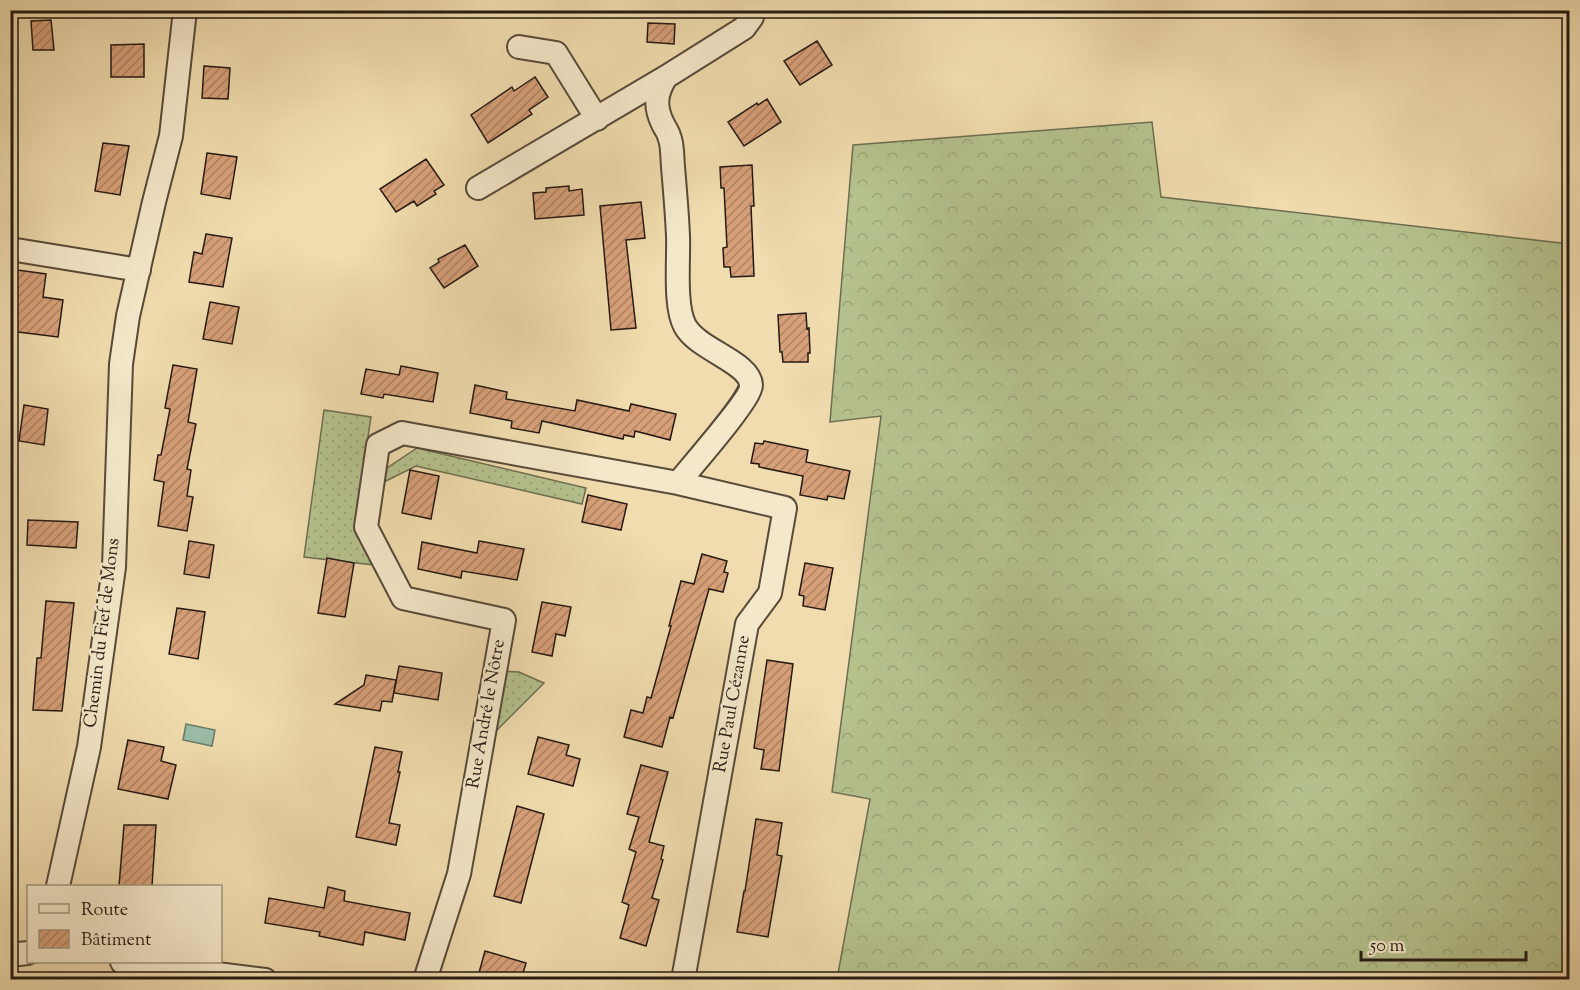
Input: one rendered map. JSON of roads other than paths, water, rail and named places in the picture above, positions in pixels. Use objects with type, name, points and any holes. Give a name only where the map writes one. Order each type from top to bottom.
[{"type":"street","name":"Chemin du Fief de Mons","points":[[58,885],[89,747],[114,567],[121,364],[128,316],[171,136],[185,10]]},
{"type":"street","points":[[478,188],[597,119],[744,28],[752,17],[753,10]]},
{"type":"street","points":[[519,47],[556,53],[597,119]]},
{"type":"street","points":[[666,77],[658,90],[656,104],[661,122],[669,136],[672,154],[678,235],[679,308],[685,326],[698,342],[748,374],[751,386],[738,408],[678,483]]},
{"type":"street","points":[[10,249],[139,270]]},
{"type":"street","name":"Rue André le Nôtre","points":[[425,980],[459,874],[504,620],[403,598],[366,527],[378,445],[402,433],[678,483]]},
{"type":"street","name":"Rue Paul Cézanne","points":[[678,483],[785,508],[770,593],[747,624],[683,980]]},
{"type":"street","points":[[10,955],[27,953]]},
{"type":"street","points":[[130,963],[265,980]]}]
